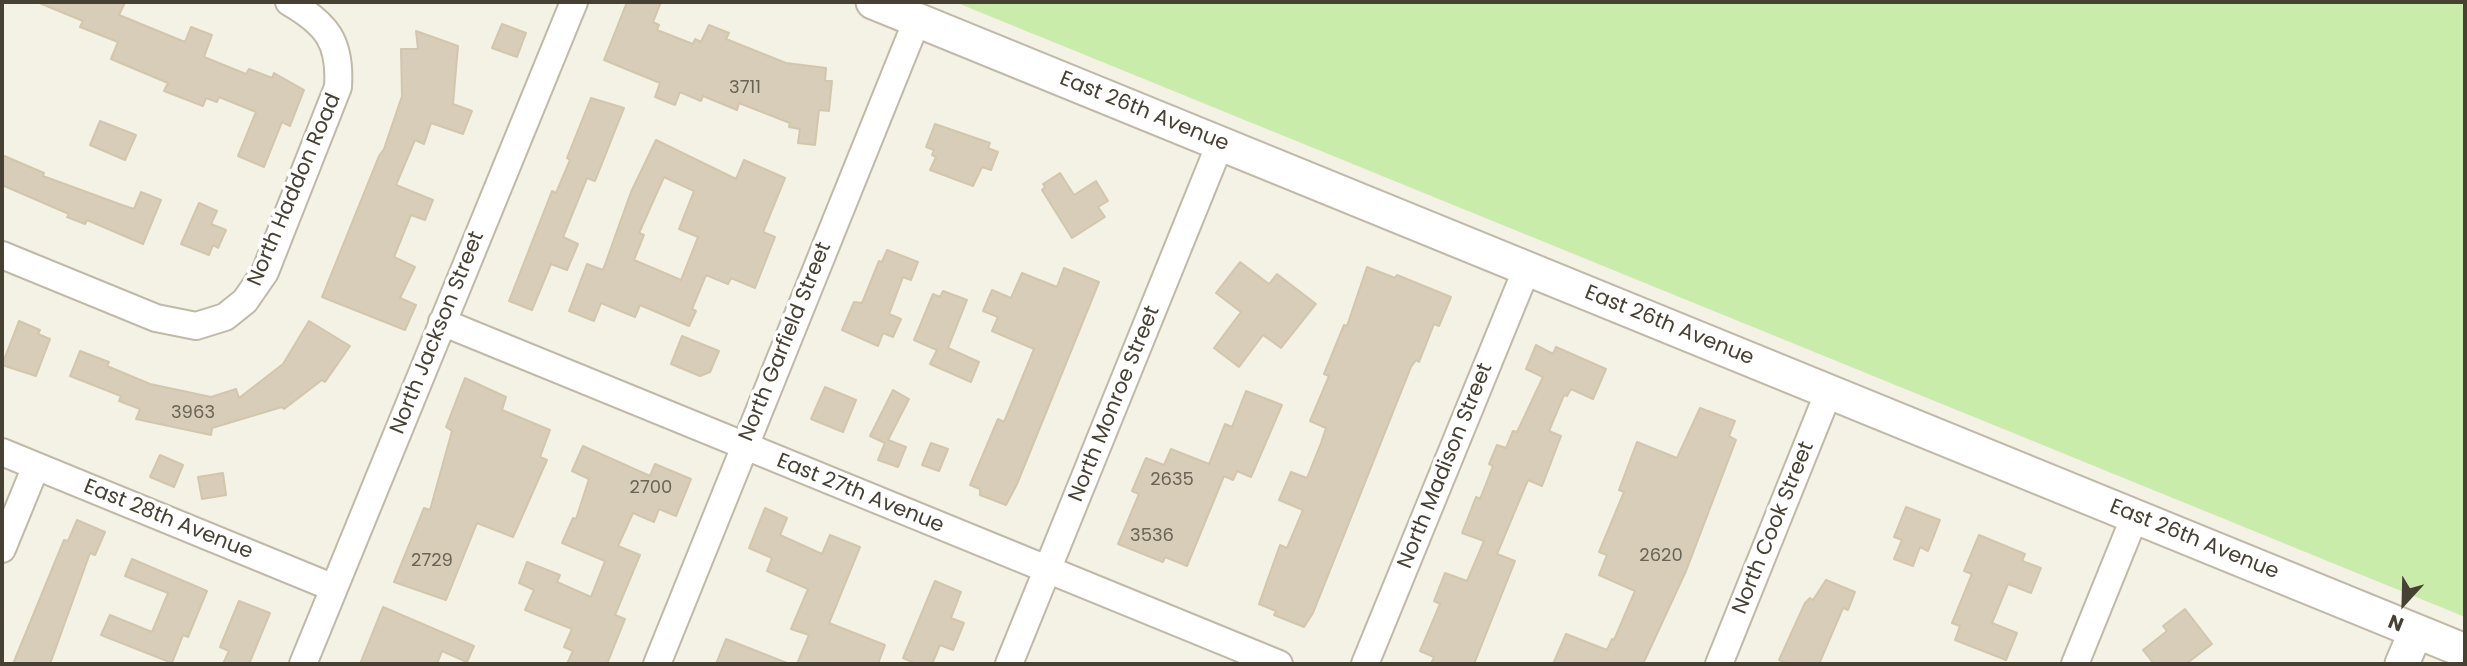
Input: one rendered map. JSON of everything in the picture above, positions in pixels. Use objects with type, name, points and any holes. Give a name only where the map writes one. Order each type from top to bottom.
[{"type":"street","name":"North Haddon Road","points":[[2,255],[177,324],[211,323],[245,301],[265,272],[338,87],[340,69],[332,38],[322,24],[289,2]]},
{"type":"street","name":"North Jackson Street","points":[[303,664],[574,2]]},
{"type":"street","name":"East 26th Avenue","points":[[873,2],[2465,651]]},
{"type":"street","name":"North Garfield Street","points":[[657,664],[917,20]]},
{"type":"street","name":"North Monroe Street","points":[[1009,664],[1220,144]]},
{"type":"street","name":"North Madison Street","points":[[1365,664],[1527,268]]},
{"type":"street","name":"East 27th Avenue","points":[[442,323],[1279,664]]},
{"type":"street","name":"North Cook Street","points":[[1719,664],[1829,391]]},
{"type":"street","name":"East 28th Avenue","points":[[2,452],[334,588]]},
{"type":"street","points":[[2,549],[36,466]]},
{"type":"street","points":[[2075,664],[2135,516]]},
{"type":"street","points":[[2402,664],[2416,631]]},
{"type":"green space","points":[[955,2],[2465,2],[2465,617]]},
{"type":"building","points":[[37,2],[125,2],[119,15],[185,42],[191,27],[212,35],[204,57],[246,74],[249,69],[272,78],[274,73],[304,90],[290,126],[282,122],[264,167],[238,156],[256,112],[219,97],[217,102],[206,98],[203,106],[164,91],[168,83],[111,59],[118,42],[80,27],[83,21]]},
{"type":"building","points":[[627,2],[661,2],[653,22],[659,25],[657,30],[693,44],[695,39],[701,42],[709,25],[729,33],[726,39],[786,63],[826,68],[825,81],[832,81],[829,111],[819,110],[815,145],[798,143],[800,129],[789,127],[790,123],[739,103],[737,110],[703,96],[701,101],[680,92],[675,105],[655,97],[660,83],[604,60]]},
{"type":"building","points":[[502,24],[526,33],[517,57],[492,48]]},
{"type":"building","points":[[416,31],[458,46],[453,104],[472,111],[463,134],[431,123],[424,144],[415,140],[396,185],[433,200],[425,220],[411,215],[394,257],[415,267],[400,298],[416,305],[405,330],[322,297],[384,149],[402,96],[401,49],[418,49]]},
{"type":"building","points":[[591,98],[624,108],[595,181],[587,178],[563,237],[578,244],[567,270],[551,264],[532,310],[509,301],[552,191],[556,193],[570,160],[567,158]]},
{"type":"building","points":[[100,121],[136,135],[125,160],[90,145]]},
{"type":"building","points":[[935,124],[990,143],[988,148],[998,152],[991,170],[982,167],[973,186],[930,170],[936,157],[932,155],[934,150],[926,147]]},
{"type":"building","points":[[656,140],[736,179],[744,160],[785,178],[763,232],[775,237],[755,288],[731,278],[728,284],[706,275],[692,309],[696,311],[689,326],[640,305],[635,317],[601,303],[594,321],[569,311],[587,264],[603,270],[631,192]],"holes":[[[664,177],[694,191],[679,229],[698,237],[681,280],[634,260],[644,235],[639,233]]]},
{"type":"building","points":[[2,155],[44,173],[43,176],[134,209],[141,192],[161,200],[143,244],[87,220],[85,224],[67,217],[69,214],[2,185]]},
{"type":"building","points":[[1060,173],[1074,195],[1096,181],[1108,201],[1098,207],[1105,217],[1072,238],[1042,190],[1045,187],[1043,184]]},
{"type":"building","points":[[199,203],[217,211],[211,224],[226,230],[218,248],[213,245],[209,255],[181,244]]},
{"type":"building","points":[[887,250],[918,262],[911,280],[903,277],[889,314],[901,319],[893,337],[883,333],[878,346],[842,330],[854,302],[862,303],[879,261],[882,262]]},
{"type":"building","points":[[1240,262],[1269,284],[1277,274],[1316,304],[1281,348],[1263,335],[1239,367],[1214,348],[1241,312],[1216,293]]},
{"type":"building","points":[[1367,267],[1395,278],[1397,275],[1451,297],[1439,326],[1434,324],[1419,362],[1416,360],[1411,367],[1313,613],[1304,627],[1274,615],[1276,611],[1259,604],[1280,545],[1287,548],[1303,510],[1279,500],[1291,472],[1307,478],[1321,443],[1326,428],[1310,421],[1329,376],[1324,374],[1344,325],[1347,326]]},
{"type":"building","points":[[1064,268],[1099,282],[1006,505],[980,495],[980,489],[970,485],[998,419],[1004,422],[1034,349],[992,331],[998,317],[983,311],[992,290],[1011,298],[1022,273],[1057,287]]},
{"type":"building","points":[[943,291],[967,300],[948,348],[979,362],[971,382],[930,364],[937,350],[914,340],[933,294],[940,297]]},
{"type":"building","points":[[19,321],[40,330],[38,334],[50,339],[36,376],[2,365]]},
{"type":"building","points":[[309,321],[350,346],[325,382],[322,380],[284,409],[282,407],[212,428],[211,435],[136,419],[140,409],[119,401],[121,396],[70,376],[80,351],[109,362],[107,366],[150,384],[211,397],[236,389],[239,398],[283,364]]},
{"type":"building","points":[[682,336],[719,351],[710,372],[700,376],[671,364]]},
{"type":"building","points":[[1536,345],[1553,354],[1556,347],[1606,369],[1593,399],[1571,389],[1567,396],[1564,395],[1549,431],[1561,436],[1542,486],[1528,480],[1497,554],[1515,561],[1474,664],[1431,664],[1434,657],[1420,651],[1440,604],[1434,601],[1445,573],[1467,581],[1484,541],[1462,533],[1476,497],[1480,499],[1493,466],[1489,464],[1497,445],[1506,448],[1513,431],[1517,432],[1543,377],[1526,369]]},
{"type":"building","points":[[465,378],[506,397],[502,410],[550,430],[540,457],[547,460],[513,537],[477,523],[446,600],[394,582],[424,508],[430,510],[452,431],[446,427]]},
{"type":"building","points":[[825,387],[856,400],[843,432],[811,419]]},
{"type":"building","points":[[893,390],[909,399],[888,440],[906,447],[898,467],[878,460],[885,443],[870,436]]},
{"type":"building","points":[[1246,391],[1282,405],[1251,477],[1237,471],[1233,480],[1224,476],[1187,566],[1165,557],[1163,562],[1118,544],[1139,494],[1132,491],[1146,458],[1164,465],[1171,449],[1209,464],[1225,424],[1232,427]]},
{"type":"building","points":[[1700,408],[1735,421],[1729,436],[1736,440],[1686,571],[1643,664],[1553,664],[1566,634],[1607,650],[1612,639],[1614,640],[1635,591],[1599,575],[1607,555],[1599,552],[1624,492],[1619,490],[1637,442],[1677,458]]},
{"type":"building","points":[[931,443],[948,449],[939,471],[922,465]]},
{"type":"building","points":[[583,446],[650,476],[655,464],[691,479],[676,516],[659,509],[654,522],[633,513],[618,546],[640,555],[615,615],[625,619],[607,664],[567,664],[573,651],[564,647],[572,629],[525,610],[534,590],[519,583],[527,562],[560,575],[557,582],[591,597],[605,561],[562,543],[573,518],[576,519],[589,479],[572,471]]},
{"type":"building","points":[[160,455],[183,465],[174,487],[150,477]]},
{"type":"building","points":[[223,473],[226,495],[202,499],[198,477]]},
{"type":"building","points":[[1906,507],[1940,520],[1928,551],[1920,547],[1913,566],[1894,559],[1902,540],[1894,537]]},
{"type":"building","points":[[765,508],[787,518],[780,535],[822,554],[830,535],[860,547],[829,623],[885,645],[878,664],[797,664],[809,635],[791,629],[808,589],[767,571],[772,558],[749,548]]},
{"type":"building","points":[[77,520],[105,532],[95,555],[90,553],[50,664],[13,664],[64,540],[68,541]]},
{"type":"building","points":[[1979,535],[2025,554],[2022,561],[2041,568],[2031,593],[2008,584],[1992,623],[2017,633],[2006,660],[1955,640],[1960,626],[1952,623],[1972,574],[1964,571]]},
{"type":"building","points":[[132,559],[207,591],[188,637],[183,635],[172,663],[101,635],[110,615],[152,632],[168,593],[125,576]]},
{"type":"building","points":[[1826,580],[1855,592],[1848,610],[1843,608],[1819,664],[1789,664],[1779,660],[1805,603],[1810,598],[1813,600]]},
{"type":"building","points":[[935,581],[961,592],[951,618],[964,623],[953,650],[940,645],[932,664],[917,664],[903,658]]},
{"type":"building","points":[[239,601],[270,613],[249,664],[223,664],[229,651],[220,647]]},
{"type":"building","points":[[383,607],[474,646],[467,662],[442,651],[437,664],[360,664]]},
{"type":"building","points":[[2185,609],[2212,644],[2186,664],[2154,664],[2143,650],[2167,631],[2163,626]]},
{"type":"building","points":[[726,639],[787,663],[787,664],[716,664]]}]
